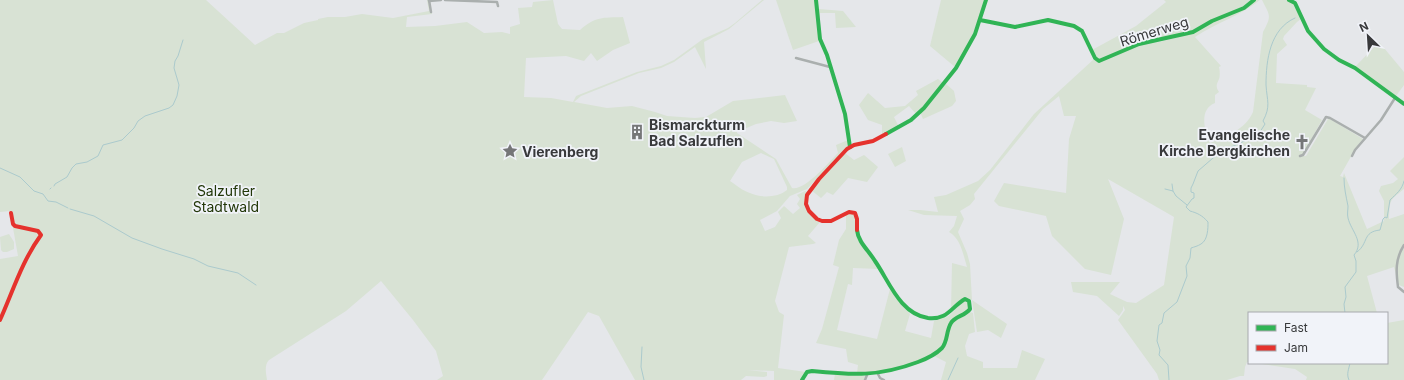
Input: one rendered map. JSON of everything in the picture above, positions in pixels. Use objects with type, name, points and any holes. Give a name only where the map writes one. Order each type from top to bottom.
[{"type":"street","points":[[430,12],[428,0],[441,0]]},
{"type":"street","points":[[445,0],[497,2],[498,6]]},
{"type":"street","points":[[816,0],[820,39],[844,114],[850,147]]},
{"type":"street","points":[[802,380],[807,372],[812,371],[867,375],[902,369],[939,351],[946,343],[949,326],[952,321],[969,311],[971,308],[969,301],[965,299],[960,301],[950,313],[940,317],[925,318],[914,314],[900,301],[859,238],[855,213],[849,212],[827,222],[818,219],[809,210],[806,196],[811,188],[850,147],[880,137],[902,126],[924,108],[956,68],[975,34],[986,0]]},
{"type":"street","name":"Römerweg","points":[[980,20],[1015,28],[1048,20],[1074,26],[1082,32],[1095,58],[1099,61],[1139,44],[1193,32],[1212,21],[1244,8],[1254,0]]},
{"type":"street","points":[[1289,0],[1295,4],[1308,31],[1324,49],[1339,60],[1355,68],[1404,104]]},
{"type":"street","points":[[796,58],[830,67]]},
{"type":"street","points":[[1352,156],[1396,97]]},
{"type":"street","points":[[1300,156],[1303,155],[1326,117],[1365,138]]},
{"type":"street","points":[[0,320],[33,244],[41,235],[38,232],[13,224],[11,213]]},
{"type":"street","points":[[1404,245],[1398,257],[1396,271],[1398,287],[1404,292]]},
{"type":"street","points":[[878,374],[880,378],[884,380]]},
{"type":"street","points":[[865,380],[867,375]]},
{"type":"green space","name":"Salzufler Stadtwald","points":[[0,0],[206,0],[255,45],[277,33],[284,33],[304,23],[328,17],[345,17],[362,14],[393,18],[429,11],[427,0],[430,0],[432,14],[407,17],[406,27],[435,26],[467,22],[484,33],[502,32],[510,34],[510,27],[520,24],[518,8],[532,7],[533,2],[553,0],[558,24],[562,29],[580,30],[595,20],[610,17],[623,17],[630,43],[613,50],[597,61],[591,53],[584,61],[566,56],[526,58],[524,97],[551,98],[573,102],[576,96],[637,72],[661,66],[674,60],[703,39],[728,28],[762,0],[764,0],[729,29],[704,42],[706,69],[695,47],[674,62],[661,68],[639,73],[581,96],[574,102],[607,108],[632,106],[667,116],[695,118],[706,117],[733,101],[785,95],[797,121],[784,123],[771,121],[756,124],[737,133],[776,159],[792,188],[797,188],[810,181],[838,153],[836,145],[848,140],[848,146],[807,189],[790,196],[777,211],[760,220],[765,231],[775,227],[781,218],[778,212],[784,206],[793,214],[800,208],[797,204],[800,199],[797,195],[805,191],[807,192],[808,210],[815,219],[820,222],[808,236],[816,243],[789,247],[775,301],[779,312],[784,315],[778,368],[806,372],[801,380],[774,380],[774,371],[747,370],[767,372],[767,376],[746,376],[741,380],[635,380],[599,316],[588,312],[542,380],[437,380],[443,376],[436,351],[381,281],[346,311],[269,360],[266,367],[267,380],[0,380],[0,259],[18,256],[10,211],[0,212]],"holes":[[[761,153],[774,159],[787,187],[787,190],[783,193],[774,196],[754,195],[730,181],[742,162]]]},
{"type":"green space","points":[[776,0],[817,0],[819,9],[843,11],[856,27],[836,28],[835,13],[820,13],[819,41],[793,50]]},
{"type":"green space","points":[[941,0],[985,0],[972,34],[955,67],[930,46]]},
{"type":"green space","points":[[1164,0],[1260,0],[1244,11],[1195,37],[1221,66],[1219,67],[1220,76],[1217,85],[1219,92],[1215,95],[1215,103],[1207,110],[1204,120],[1210,143],[1235,132],[1250,118],[1253,112],[1263,32],[1269,19],[1262,0],[1287,0],[1293,2],[1301,19],[1284,36],[1283,39],[1287,45],[1277,54],[1276,83],[1307,85],[1307,87],[1316,88],[1305,110],[1322,120],[1302,156],[1306,156],[1328,119],[1363,139],[1357,146],[1340,176],[1343,177],[1344,173],[1367,229],[1384,221],[1384,201],[1379,191],[1381,186],[1393,183],[1398,179],[1390,171],[1404,157],[1404,189],[1391,201],[1389,219],[1404,214],[1404,287],[1399,285],[1394,267],[1367,276],[1377,312],[1248,312],[1248,362],[1245,367],[1244,376],[1227,380],[1159,380],[1157,374],[1118,320],[1125,310],[1123,306],[1123,310],[1119,316],[1097,296],[1073,292],[1071,282],[1120,282],[1110,294],[1127,302],[1136,303],[1164,285],[1174,217],[1108,179],[1124,219],[1111,275],[1085,269],[1052,236],[1046,216],[999,206],[994,201],[1004,183],[1066,193],[1069,139],[1076,116],[1064,116],[1059,96],[1043,109],[974,194],[975,199],[970,205],[960,211],[964,219],[958,232],[970,264],[972,300],[968,298],[962,299],[951,311],[952,263],[967,267],[959,243],[949,232],[954,226],[957,216],[924,215],[908,210],[938,212],[934,197],[946,195],[978,181],[990,170],[1034,114],[1094,59],[1099,62],[1140,44],[1159,42],[1175,38],[1192,31],[1174,37],[1139,43],[1099,60],[1095,58],[1092,50],[1136,26],[1166,2]]},
{"type":"green space","points":[[1379,42],[1404,72],[1404,85],[1396,96],[1355,67]]},
{"type":"green space","points":[[938,79],[943,83],[916,114],[909,106],[894,117],[899,127],[882,135],[882,125],[868,120],[859,105],[868,93],[885,108],[905,106],[918,95],[916,91]]},
{"type":"green space","points":[[946,84],[954,91],[956,101],[952,106],[923,119],[920,112]]},
{"type":"green space","points":[[902,147],[906,161],[895,167],[888,154]]},
{"type":"green space","points":[[845,153],[854,160],[864,155],[878,167],[867,182],[848,178],[833,195],[827,192],[821,198],[811,190]]},
{"type":"green space","points":[[852,213],[855,216],[856,232],[879,269],[853,268],[852,285],[848,284],[837,330],[877,339],[890,289],[910,314],[905,331],[931,338],[934,321],[947,317],[960,304],[968,302],[970,305],[968,311],[951,320],[944,343],[938,350],[928,357],[904,366],[878,372],[857,373],[858,365],[848,362],[846,349],[816,343],[822,329],[839,267],[833,265],[839,240],[846,229],[846,215]]},
{"type":"green space","points":[[9,234],[14,242],[14,249],[3,252],[1,250],[0,237]]},
{"type":"green space","points":[[972,300],[1007,324],[1001,338],[988,330],[977,332]]},
{"type":"green space","points":[[970,312],[973,313],[975,332],[969,334],[965,346],[967,356],[983,362],[983,368],[1017,368],[1022,350],[1045,359],[1035,380],[941,380],[946,362],[934,356],[947,344],[950,325]]},
{"type":"green space","points":[[1404,320],[1404,380],[1306,380],[1307,377],[1295,369],[1262,364],[1388,364],[1388,323]]},
{"type":"green space","points":[[835,374],[865,376],[864,380],[834,380]]},
{"type":"waterway","points":[[1169,380],[1168,365],[1159,355],[1160,350],[1157,341],[1159,325],[1162,323],[1164,313],[1177,302],[1187,276],[1186,266],[1190,258],[1191,248],[1203,242],[1208,231],[1208,222],[1202,216],[1190,211],[1186,207],[1194,198],[1194,193],[1191,192],[1191,188],[1198,171],[1213,158],[1231,147],[1258,135],[1265,124],[1263,121],[1268,103],[1266,75],[1271,46],[1280,30],[1295,18]]},
{"type":"waterway","points":[[54,186],[67,177],[76,164],[87,162],[98,156],[103,145],[122,140],[134,128],[138,121],[145,116],[169,108],[173,105],[177,96],[179,85],[174,68],[175,61],[183,40]]},
{"type":"waterway","points":[[0,168],[20,177],[34,191],[43,194],[48,201],[56,202],[68,208]]},
{"type":"waterway","points":[[1344,178],[1348,218],[1358,241],[1357,250],[1354,255],[1356,261],[1356,272],[1345,287],[1345,312]]},
{"type":"waterway","points":[[1357,252],[1361,249],[1370,233],[1380,230],[1383,219],[1385,217],[1387,218],[1390,200],[1397,194],[1404,181]]},
{"type":"waterway","points":[[1172,184],[1173,191]]},
{"type":"waterway","points":[[1165,189],[1173,191],[1176,196],[1187,205]]},
{"type":"waterway","points":[[70,209],[94,216],[132,238],[194,259],[208,266],[238,273],[256,285]]},
{"type":"waterway","points":[[642,347],[641,367],[644,380]]},
{"type":"waterway","points":[[948,380],[958,358]]},
{"type":"waterway","points":[[1349,380],[1348,374],[1350,364]]},
{"type":"traffic: fast","points":[[816,0],[820,39],[827,55],[845,114],[850,147]]},
{"type":"traffic: fast","points":[[886,134],[911,120],[924,108],[956,68],[975,34],[986,0]]},
{"type":"traffic: fast","points":[[980,20],[1015,27],[1048,20],[1074,26],[1082,31],[1095,58],[1099,61],[1139,44],[1193,32],[1212,21],[1244,8],[1254,0]]},
{"type":"traffic: fast","points":[[1289,0],[1295,3],[1308,31],[1324,49],[1339,60],[1355,68],[1404,104]]},
{"type":"traffic: fast","points":[[802,380],[807,372],[812,371],[865,374],[904,367],[924,360],[942,348],[951,323],[970,309],[969,301],[965,299],[945,315],[940,317],[928,318],[918,315],[910,310],[896,296],[859,238],[857,230]]},
{"type":"traffic: jam","points":[[857,230],[857,219],[855,213],[849,212],[831,221],[822,221],[817,219],[809,211],[806,204],[807,195],[819,179],[847,149],[854,145],[873,141],[886,134]]},
{"type":"traffic: jam","points":[[0,320],[28,255],[41,235],[38,231],[15,226],[13,224],[11,213]]},
{"type":"place","name":"Bismarckturm Bad Salzuflen","points":[[637,132]]},
{"type":"place","name":"Evangelische Kirche Bergkirchen","points":[[1302,142]]},
{"type":"place","name":"Vierenberg","points":[[510,151]]}]
